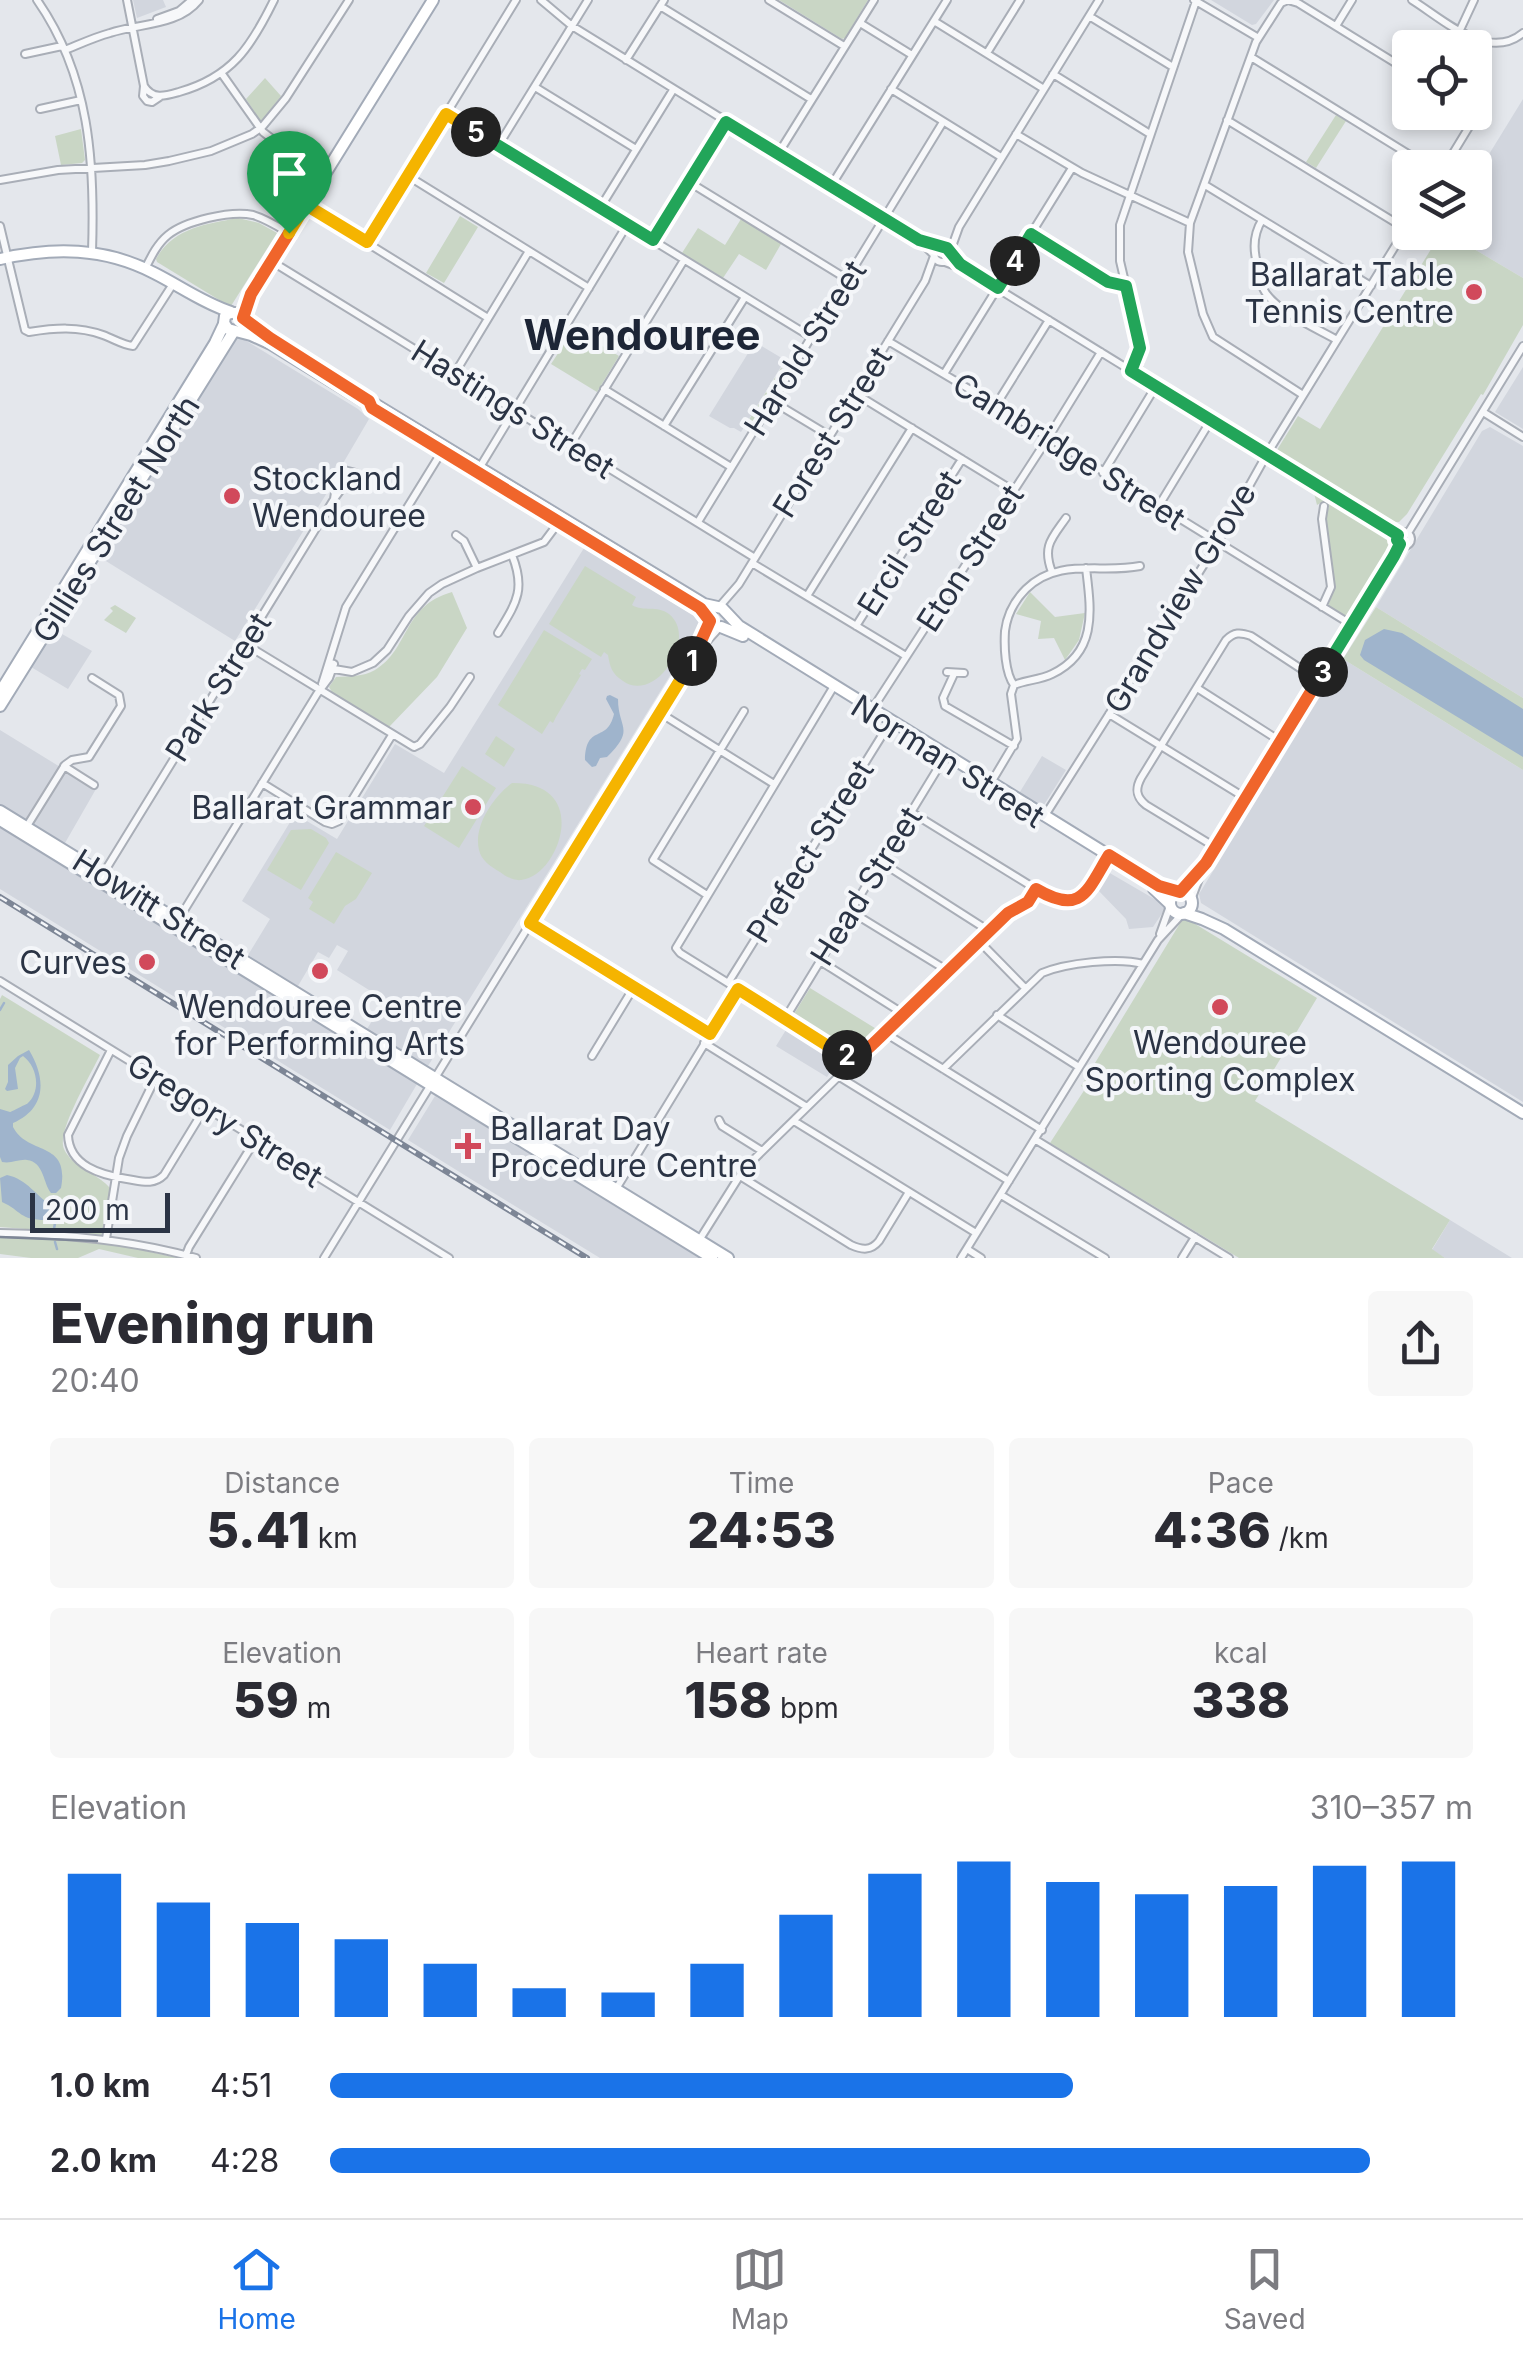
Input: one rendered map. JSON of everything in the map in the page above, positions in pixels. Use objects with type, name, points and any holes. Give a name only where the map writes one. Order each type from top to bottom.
[{"type":"main road","name":"Gillies Street North","points":[[0,692],[432,0]]},
{"type":"main road","name":"Norman Street","points":[[3,258],[44,251],[92,252],[145,268],[233,321],[270,338],[370,404],[704,604],[718,617],[1108,857],[1156,884],[1186,894],[1224,929]]},
{"type":"main road","name":"Gillies Street North","points":[[0,706],[94,547]]},
{"type":"main road","name":"Howitt Street","points":[[0,811],[24,831]]},
{"type":"main road","name":"Howitt Street","points":[[0,820],[180,921]]},
{"type":"main road","name":"Norman Street","points":[[1108,857],[1160,893],[1174,911],[1224,929],[1523,1114]]},
{"type":"main road","name":"Howitt Street","points":[[81,866],[103,874],[355,1034],[697,1244],[728,1258]]},
{"type":"main road","points":[[1170,905],[1178,892]]},
{"type":"main road","points":[[1183,913],[1190,909],[1191,901]]},
{"type":"main road","name":"Howitt Street","points":[[432,1081],[616,1189],[712,1258]]},
{"type":"street","points":[[37,0],[64,48],[89,133],[92,252]]},
{"type":"street","points":[[127,0],[143,96],[152,102],[222,74],[249,45],[274,0]]},
{"type":"street","points":[[132,27],[179,10],[192,0]]},
{"type":"street","points":[[25,54],[64,48],[180,16],[200,0]]},
{"type":"street","points":[[0,180],[58,170],[169,161],[211,151],[260,129],[296,84],[348,0]]},
{"type":"street","points":[[367,242],[516,0]]},
{"type":"street","points":[[541,0],[572,26],[830,186],[937,251],[947,248],[947,257]]},
{"type":"street","points":[[498,146],[588,0]]},
{"type":"street","points":[[769,0],[845,47]]},
{"type":"street","points":[[778,154],[874,0]]},
{"type":"street","points":[[830,186],[947,0]]},
{"type":"street","points":[[987,53],[1020,0]]},
{"type":"street","points":[[959,227],[937,251],[938,261],[947,257],[959,227],[1099,0]]},
{"type":"street","points":[[1134,372],[1142,357],[1118,237],[1128,194],[1195,0],[1258,38]]},
{"type":"street","points":[[1303,395],[1212,336],[1188,252],[1190,223],[1258,38],[1277,6],[1286,0],[1296,2],[1392,61]]},
{"type":"street","points":[[1336,26],[1352,0]]},
{"type":"street","points":[[1412,0],[1460,30],[1474,0]]},
{"type":"street","points":[[626,60],[662,3],[811,100]]},
{"type":"street","points":[[1089,16],[1173,67]]},
{"type":"street","points":[[934,21],[1044,88]]},
{"type":"street","points":[[860,23],[912,55]]},
{"type":"street","points":[[1492,44],[1513,41],[1523,33]]},
{"type":"street","points":[[1251,56],[1402,150]]},
{"type":"street","points":[[222,74],[260,129],[323,178]]},
{"type":"street","points":[[1053,74],[1150,134]]},
{"type":"street","points":[[144,84],[150,94],[162,96]]},
{"type":"street","points":[[534,87],[636,150]]},
{"type":"street","points":[[891,89],[1001,158]]},
{"type":"street","points":[[600,208],[673,90]]},
{"type":"street","points":[[40,109],[81,100]]},
{"type":"street","points":[[446,114],[811,338]]},
{"type":"street","points":[[1227,120],[1392,217]]},
{"type":"street","points":[[653,240],[726,122]]},
{"type":"street","name":"Harold Street","points":[[698,522],[943,122]]},
{"type":"street","points":[[1016,134],[1072,168],[1190,223]]},
{"type":"street","points":[[944,374],[1072,168]]},
{"type":"street","points":[[408,176],[589,288]]},
{"type":"street","points":[[689,182],[846,279]]},
{"type":"street","points":[[1204,185],[1371,286]]},
{"type":"street","points":[[306,205],[488,318]]},
{"type":"street","points":[[145,268],[166,236],[196,222],[247,214],[289,233]]},
{"type":"street","points":[[1262,220],[1254,245],[1266,294],[1337,340]]},
{"type":"street","points":[[478,470],[627,225]]},
{"type":"street","points":[[0,226],[3,258],[25,330],[29,332],[66,328],[90,331],[128,347],[136,344],[174,284]]},
{"type":"street","points":[[1031,234],[1108,282],[1126,286]]},
{"type":"street","name":"Grandview Grove","points":[[1044,817],[1217,543],[1266,454],[1393,250]]},
{"type":"street","points":[[455,373],[529,251]]},
{"type":"street","name":"Forest Street","points":[[324,1258],[925,281],[937,251]]},
{"type":"street","points":[[947,257],[1398,535]]},
{"type":"street","name":"Forest Street","points":[[925,281],[947,257]]},
{"type":"street","points":[[571,444],[684,260]]},
{"type":"street","name":"Hastings Street","points":[[272,261],[698,522],[807,596],[906,656]]},
{"type":"street","points":[[664,426],[745,297]]},
{"type":"street","points":[[996,405],[1049,320]]},
{"type":"street","name":"Cambridge Street","points":[[888,341],[1352,626]]},
{"type":"street","points":[[1408,532],[1523,346]]},
{"type":"street","name":"Eton Street","points":[[871,710],[1101,352]]},
{"type":"street","points":[[1103,473],[1156,386]]},
{"type":"street","points":[[604,389],[732,468]]},
{"type":"street","points":[[856,394],[1014,491]]},
{"type":"street","points":[[772,401],[830,436]]},
{"type":"street","points":[[1483,412],[1523,436]]},
{"type":"street","points":[[1158,506],[1211,420]]},
{"type":"street","points":[[807,596],[912,428]]},
{"type":"street","points":[[180,921],[320,690],[331,666],[348,602],[443,449]]},
{"type":"street","name":"Ercil Street","points":[[856,626],[962,460]]},
{"type":"street","name":"Park Street","points":[[103,874],[334,500],[345,484],[357,478],[356,472],[338,473],[334,500]]},
{"type":"street","points":[[1322,607],[1331,590],[1322,519],[1324,506]]},
{"type":"street","points":[[1052,572],[1048,548],[1066,518]]},
{"type":"street","points":[[331,666],[352,672],[364,668],[384,654],[429,593],[546,540],[560,520]]},
{"type":"street","points":[[1398,535],[1408,532]]},
{"type":"street","points":[[1398,535],[1397,540],[1405,546],[1411,538],[1408,532]]},
{"type":"street","points":[[456,535],[464,541],[477,568]]},
{"type":"street","points":[[1191,901],[1206,863],[1244,797],[1400,544]]},
{"type":"street","points":[[498,633],[519,593],[520,578],[512,555]]},
{"type":"street","points":[[990,784],[1017,737],[1014,686],[1005,646],[1016,601],[1026,589],[1052,572],[1140,566]]},
{"type":"street","points":[[1014,686],[1054,674],[1080,650],[1091,616],[1086,568]]},
{"type":"street","points":[[1215,847],[1146,805],[1139,798],[1138,784],[1226,640],[1233,634],[1250,636],[1318,680]]},
{"type":"street","points":[[245,644],[416,747],[470,677]]},
{"type":"street","points":[[964,672],[951,673],[943,699],[945,705],[1014,746]]},
{"type":"street","points":[[24,831],[64,766],[89,757],[122,706],[120,696],[92,678]]},
{"type":"street","points":[[834,687],[706,895],[676,948],[680,953],[858,1061],[989,931],[1028,902],[1036,889]]},
{"type":"street","points":[[1197,688],[1280,741]]},
{"type":"street","points":[[706,895],[651,861],[744,711]]},
{"type":"street","points":[[660,713],[774,784]]},
{"type":"street","points":[[1110,714],[1244,797]]},
{"type":"street","name":"Prefect Street","points":[[728,983],[891,722]]},
{"type":"street","points":[[262,784],[326,823],[336,824],[392,735]]},
{"type":"street","name":"Head Street","points":[[785,1018],[946,756]]},
{"type":"street","points":[[64,766],[94,785]]},
{"type":"street","points":[[911,812],[1056,900],[1076,898],[1090,887],[1108,857]]},
{"type":"street","points":[[880,862],[989,931]]},
{"type":"street","points":[[1178,892],[1206,863]]},
{"type":"street","points":[[1158,940],[1170,905]]},
{"type":"street","points":[[850,911],[948,972]]},
{"type":"street","points":[[961,1258],[1158,940],[1183,913]]},
{"type":"street","points":[[530,923],[710,1034]]},
{"type":"street","points":[[980,941],[1024,988]]},
{"type":"street","points":[[942,1069],[1042,973],[1126,960],[1143,964]]},
{"type":"street","points":[[820,961],[904,1014]]},
{"type":"street","name":"Gregory Street","points":[[0,982],[449,1258]]},
{"type":"street","points":[[592,1056],[634,987]]},
{"type":"street","points":[[616,1189],[738,989]]},
{"type":"street","points":[[997,1015],[1080,1067]]},
{"type":"street","points":[[884,1033],[1042,1130]]},
{"type":"street","points":[[704,1043],[808,1107]]},
{"type":"street","points":[[112,1050],[68,1140],[77,1158],[100,1174],[150,1183],[160,1180],[206,1108]]},
{"type":"street","points":[[697,1244],[740,1176],[838,1076],[849,1059]]},
{"type":"street","points":[[838,1076],[1009,1181]]},
{"type":"street","points":[[106,1239],[124,1144],[157,1078]]},
{"type":"street","points":[[719,1120],[722,1126],[762,1152]]},
{"type":"street","points":[[794,1121],[976,1233]]},
{"type":"street","points":[[186,1255],[256,1139]]},
{"type":"street","points":[[1036,1140],[1229,1258]]},
{"type":"street","points":[[740,1176],[862,1249],[879,1241],[910,1192]]},
{"type":"street","points":[[1000,1194],[1105,1258]]},
{"type":"street","points":[[0,1233],[106,1239],[196,1258]]},
{"type":"street","points":[[1182,1258],[1194,1237]]},
{"type":"street","points":[[966,1249],[981,1258]]},
{"type":"shaded area","points":[[133,0],[163,0],[166,7],[137,18]]},
{"type":"shaded area","points":[[1211,0],[1274,0],[1252,25]]},
{"type":"shaded area","points":[[1523,99],[1523,278],[1476,250],[1492,250],[1492,150]]},
{"type":"shaded area","name":"Stockland Wendouree","points":[[236,337],[369,419],[342,465],[337,463],[330,488],[235,641],[101,558]]},
{"type":"shaded area","points":[[755,342],[785,360],[741,432],[709,416]]},
{"type":"shaded area","points":[[1523,367],[1523,429],[1495,412]]},
{"type":"shaded area","points":[[1490,427],[1523,446],[1523,698],[1376,607],[1482,431]]},
{"type":"shaded area","name":"Ballarat Grammar","points":[[584,548],[702,624],[428,1066],[367,1029],[385,1000],[337,970],[348,951],[337,945],[329,958],[318,952],[298,986],[248,955],[270,919],[242,901],[295,814],[337,839],[395,744],[444,773]]},
{"type":"shaded area","points":[[55,630],[92,651],[68,689],[31,667]]},
{"type":"shaded area","points":[[1343,659],[1523,770],[1523,1102],[1201,903],[1199,894]]},
{"type":"shaded area","points":[[0,730],[96,789],[65,843],[0,804]]},
{"type":"shaded area","points":[[1042,756],[1066,770],[1042,808],[1018,795]]},
{"type":"shaded area","points":[[0,828],[417,1084],[390,1130],[0,889]]},
{"type":"shaded area","points":[[1108,872],[1163,904],[1165,909],[1153,927],[1129,929],[1126,919],[1096,888]]},
{"type":"shaded area","points":[[789,1025],[840,1056],[827,1077],[776,1046]]},
{"type":"shaded area","points":[[435,1096],[699,1258],[600,1258],[474,1181],[408,1140]]},
{"type":"shaded area","points":[[1450,1220],[1512,1258],[1445,1258],[1432,1250]]},
{"type":"green space","points":[[779,0],[868,0],[842,39]]},
{"type":"green space","points":[[265,78],[281,96],[261,122],[246,99]]},
{"type":"green space","points":[[1336,115],[1346,121],[1316,168],[1306,162]]},
{"type":"green space","points":[[81,129],[85,160],[61,165],[55,136]]},
{"type":"green space","points":[[460,216],[478,227],[444,283],[426,273]]},
{"type":"green space","points":[[238,218],[277,233],[231,306],[157,262],[163,249],[181,234]]},
{"type":"green space","points":[[741,219],[781,244],[766,270],[739,254],[723,278],[682,253],[698,228],[725,245]]},
{"type":"green space","points":[[1431,250],[1476,250],[1523,278],[1523,325],[1483,395],[1399,522],[1392,522],[1278,453],[1298,416],[1320,429]]},
{"type":"green space","points":[[574,329],[619,356],[597,392],[551,364]]},
{"type":"green space","points":[[781,368],[786,371],[749,429],[745,426]]},
{"type":"green space","points":[[1313,489],[1389,533],[1393,540],[1391,556],[1347,617],[1328,606],[1335,587],[1325,518],[1329,507],[1324,501],[1317,505]]},
{"type":"green space","points":[[585,566],[636,597],[632,605],[664,611],[677,625],[676,652],[660,676],[648,684],[635,686],[623,681],[612,670],[608,655],[604,652],[601,657],[549,624]]},
{"type":"green space","points":[[452,592],[467,628],[437,677],[389,727],[332,692],[329,687],[336,677],[366,674],[386,661],[424,607]]},
{"type":"green space","points":[[1030,592],[1055,617],[1085,613],[1079,640],[1065,660],[1054,638],[1038,639],[1041,621],[1016,614]]},
{"type":"green space","points":[[115,605],[136,618],[126,633],[104,620]]},
{"type":"green space","points":[[1376,607],[1523,698],[1523,770],[1343,659]]},
{"type":"green space","points":[[544,630],[592,659],[582,669],[553,723],[550,721],[542,734],[498,705]]},
{"type":"green space","points":[[496,736],[515,749],[504,767],[485,754]]},
{"type":"green space","points":[[462,766],[496,788],[459,848],[424,826]]},
{"type":"green space","points":[[512,783],[537,787],[553,797],[560,812],[556,848],[535,875],[521,880],[507,877],[487,863],[480,854],[478,841],[486,812]]},
{"type":"green space","points":[[311,829],[329,843],[301,890],[267,870],[291,830]]},
{"type":"green space","points":[[336,852],[372,873],[334,924],[309,909],[313,902],[308,898]]},
{"type":"green space","points":[[1187,919],[1317,998],[1255,1101],[1450,1220],[1432,1249],[1445,1258],[1239,1258],[1050,1143],[1182,920]]},
{"type":"green space","points":[[810,988],[878,1030],[852,1052],[794,1017]]},
{"type":"green space","points":[[2,995],[100,1055],[71,1113],[63,1145],[75,1163],[110,1188],[101,1235],[0,1227]]},
{"type":"green space","points":[[0,1238],[100,1241],[178,1258],[138,1258],[99,1249],[78,1258],[31,1258],[0,1254]]},
{"type":"water","points":[[1384,629],[1402,633],[1523,709],[1523,757],[1364,660],[1360,655],[1365,640]]},
{"type":"water","points":[[610,695],[618,699],[623,734],[607,757],[600,758],[592,767],[585,760],[586,749],[589,741],[611,723],[614,714],[606,699]]},
{"type":"water","points":[[29,1050],[38,1071],[40,1091],[32,1109],[13,1127],[59,1162],[61,1188],[56,1193],[51,1193],[33,1162],[2,1162],[0,1157],[0,1109],[13,1111],[27,1104],[35,1092],[34,1072],[23,1056],[15,1068],[18,1089],[5,1089],[8,1065]]},
{"type":"water","points":[[7,1175],[26,1184],[53,1207],[54,1213],[46,1220],[31,1218],[2,1202],[0,1178]]},
{"type":"waterway","points":[[0,1010],[4,1003]]},
{"type":"waterway","points":[[50,1217],[54,1229]]},
{"type":"waterway","points":[[55,1242],[57,1249]]},
{"type":"tram line","points":[[0,1237],[97,1241]]},
{"type":"railway","points":[[0,897],[587,1258]]},
{"type":"place","name":"Ballarat Table Tennis Centre","points":[[1474,292]]},
{"type":"place","name":"Stockland Wendouree","points":[[232,496]]},
{"type":"place","name":"Ballarat Grammar","points":[[473,807]]},
{"type":"place","name":"Curves","points":[[147,962]]},
{"type":"place","name":"Wendouree Centre for Performing Arts","points":[[320,971]]},
{"type":"place","name":"Wendouree Sporting Complex","points":[[1220,1007]]},
{"type":"place","name":"Ballarat Day Procedure Centre","points":[[468,1146]]},
{"type":"district","name":"Wendouree","points":[[642,334]]},
{"type":"route","points":[[446,114],[653,240],[726,122],[919,240],[947,248],[960,264],[998,288],[1031,234],[1108,282],[1126,286],[1140,348],[1131,371],[1398,535],[1400,544],[1206,863],[1180,892],[1159,886],[1109,855],[1090,887],[1076,898],[1056,900],[1036,889],[1028,902],[1008,913],[856,1057],[828,1046],[738,989],[710,1034],[530,923],[697,652],[710,621],[708,617],[700,608],[372,408],[369,401],[243,318],[251,294],[289,233],[306,205],[367,242],[446,114]]}]
